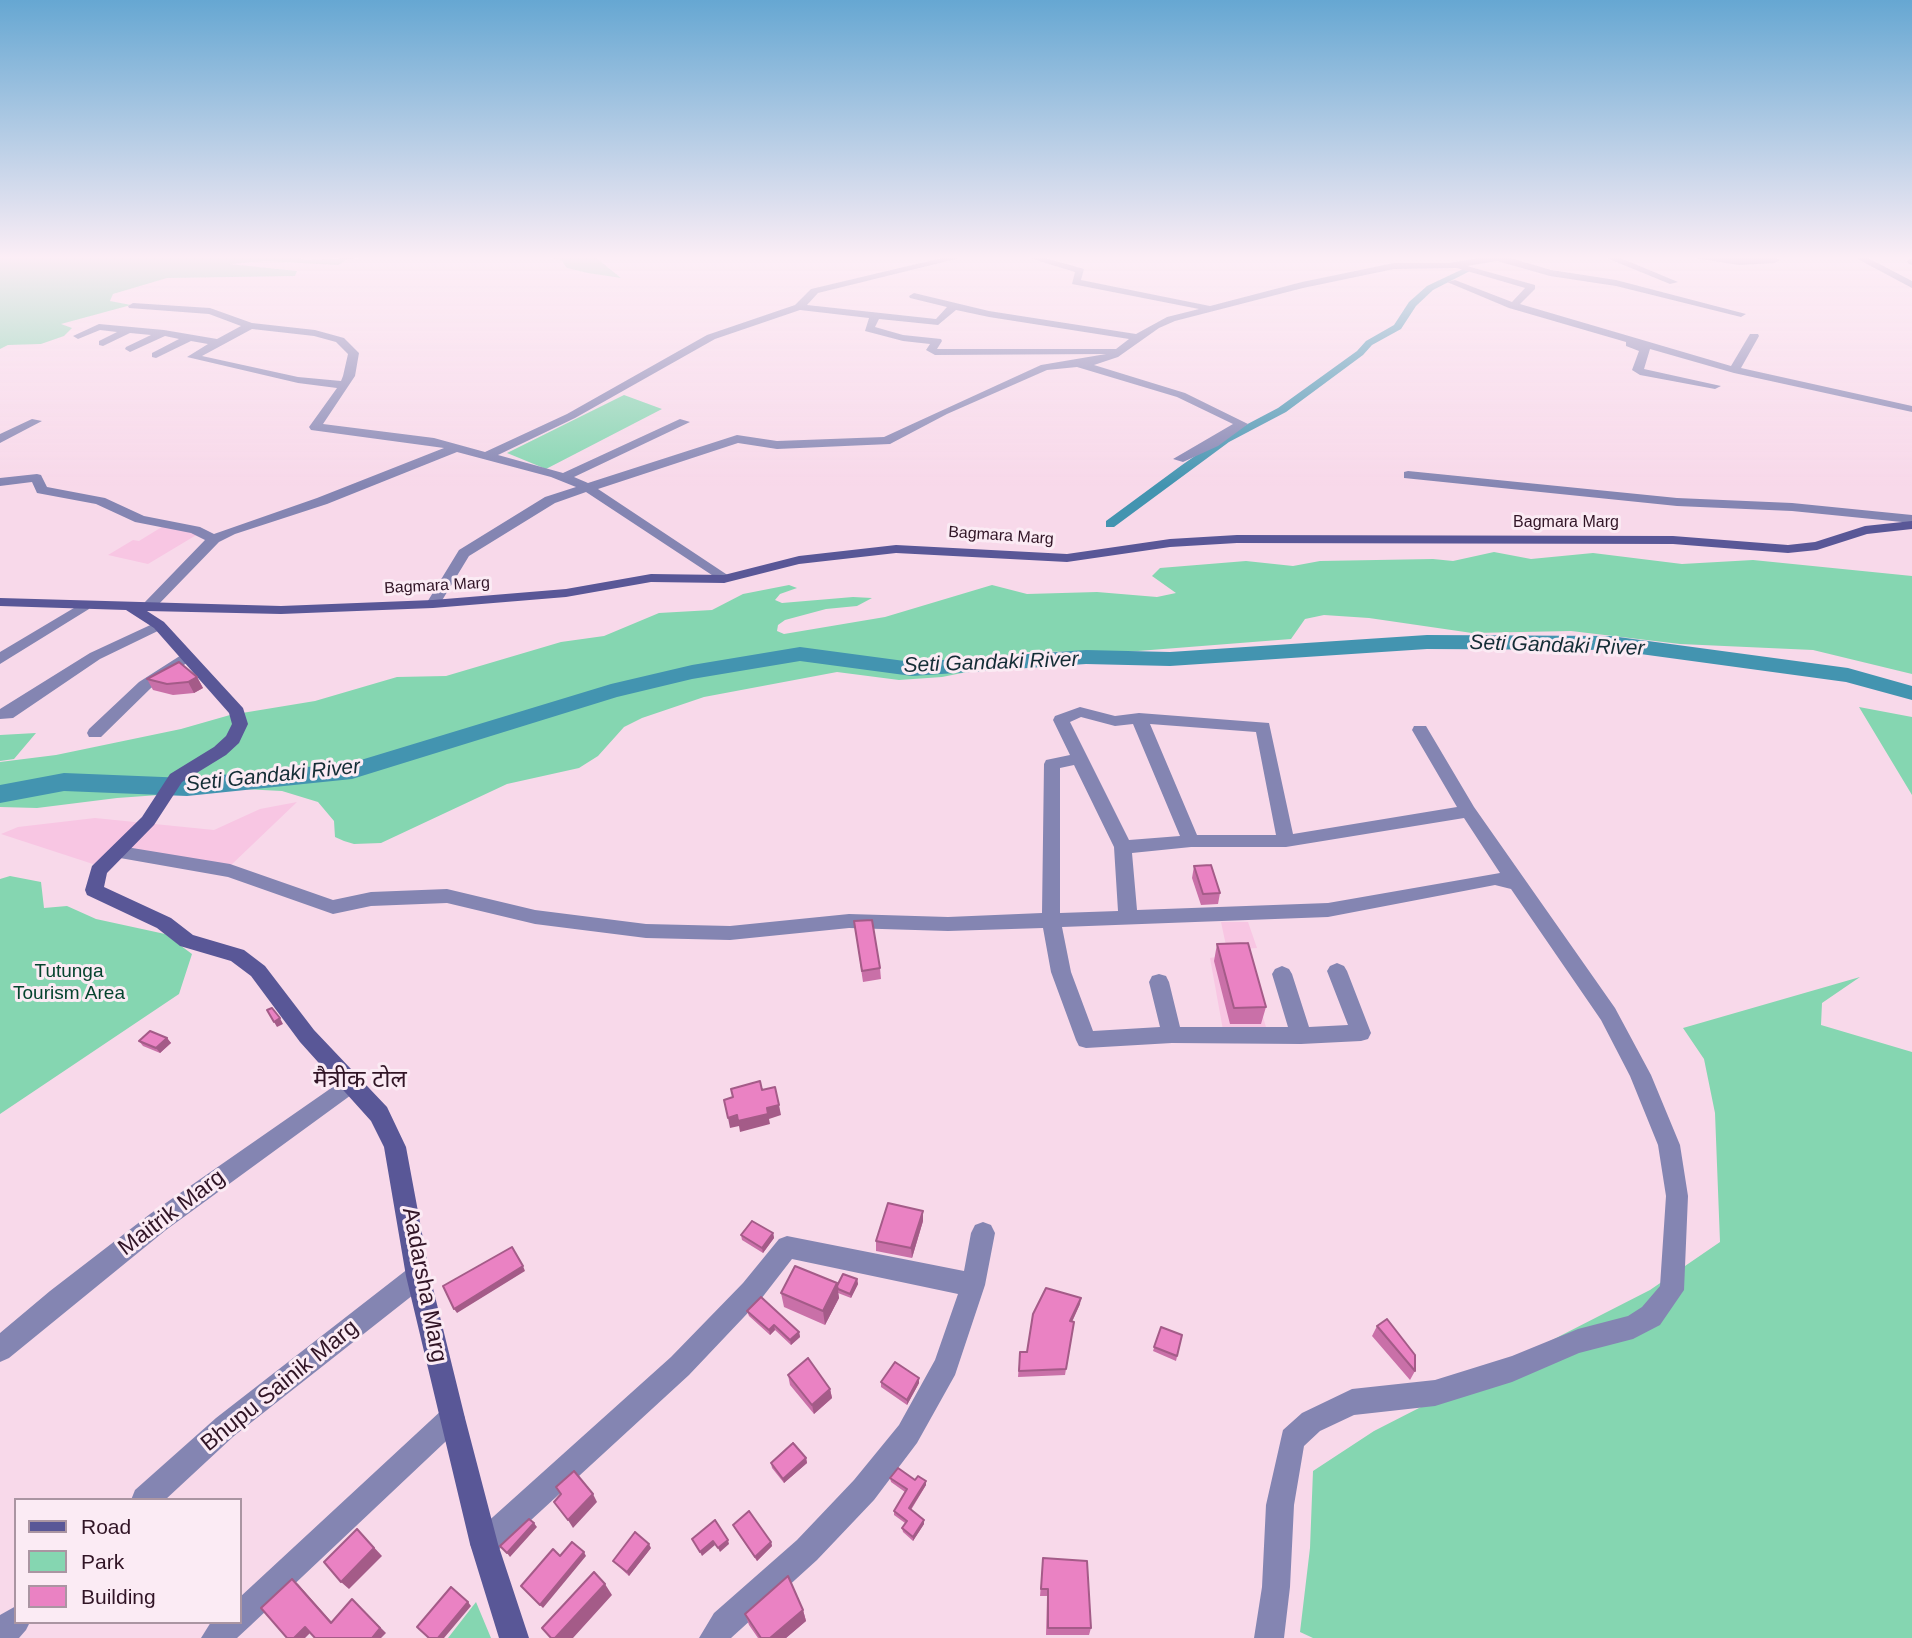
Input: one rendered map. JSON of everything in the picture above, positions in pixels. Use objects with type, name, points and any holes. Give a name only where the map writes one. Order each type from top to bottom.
[{"type":"main road","name":"Bagmara Marg","points":[[0,602],[281,610],[433,604],[566,593],[651,578],[724,579],[799,561],[896,549],[1067,558],[1170,543],[1237,539],[1673,540],[1788,549],[1817,546],[1865,530],[1912,525]]},
{"type":"main road","points":[[120,852],[148,821],[176,778],[220,751],[233,739],[240,724],[237,712],[159,625],[130,606]]},
{"type":"main road","name":"Aadarsha Marg","points":[[120,852],[98,871],[94,890],[164,923],[187,940],[237,955],[258,971],[307,1036],[379,1114],[395,1147],[404,1184],[418,1276],[452,1418],[484,1544],[514,1638]]},
{"type":"street","points":[[78,336],[84,333]]},
{"type":"street","points":[[103,343],[121,333]]},
{"type":"street","points":[[130,349],[161,333]]},
{"type":"street","points":[[172,333],[219,343]]},
{"type":"street","points":[[236,333],[192,357],[298,380],[344,385]]},
{"type":"street","points":[[317,333],[340,340],[354,353],[344,385],[315,427],[401,436],[564,477],[590,489],[724,579]]},
{"type":"street","points":[[486,456],[570,416],[721,333]]},
{"type":"street","points":[[886,333],[937,341],[931,351],[935,352],[1119,352]]},
{"type":"street","points":[[1114,333],[1140,338]]},
{"type":"street","points":[[433,604],[464,553],[550,500],[737,439],[777,445],[886,441],[943,412],[1045,367],[1098,361],[1119,352],[1148,333]]},
{"type":"street","points":[[1603,333],[1645,349],[1638,370],[1644,373],[1715,386]]},
{"type":"street","points":[[1610,333],[1734,370],[1912,409]]},
{"type":"street","points":[[1734,370],[1754,336]]},
{"type":"street","points":[[156,355],[191,337]]},
{"type":"street","points":[[1080,364],[1181,395],[1240,421],[1242,425],[1214,443],[1178,459]]},
{"type":"street","points":[[0,439],[36,421]]},
{"type":"street","points":[[564,477],[684,422]]},
{"type":"street","points":[[150,605],[214,539],[456,448]]},
{"type":"street","points":[[1408,475],[1677,502],[1802,508],[1912,519]]},
{"type":"street","points":[[0,482],[37,478],[42,490],[100,501],[140,519],[195,530],[214,539]]},
{"type":"street","points":[[0,659],[84,606]]},
{"type":"street","points":[[0,715],[8,714],[95,656],[159,625]]},
{"type":"street","points":[[96,733],[145,685],[186,657]]},
{"type":"street","points":[[1128,918],[1124,847],[1062,720],[1080,712],[1115,721],[1139,718],[1263,727],[1286,842]]},
{"type":"street","points":[[1139,718],[1191,841]]},
{"type":"street","points":[[1269,1638],[1276,1587],[1280,1505],[1292,1439],[1311,1422],[1352,1402],[1435,1393],[1513,1369],[1578,1341],[1633,1326],[1651,1315],[1672,1290],[1677,1196],[1670,1145],[1640,1075],[1608,1014],[1468,811],[1420,730]]},
{"type":"street","points":[[1080,758],[1052,764],[1051,920],[1061,972],[1086,1040],[1172,1035],[1301,1036],[1361,1032],[1336,971]]},
{"type":"street","points":[[1124,847],[1191,841],[1286,842],[1468,811]]},
{"type":"street","points":[[120,852],[230,871],[333,907],[371,899],[447,896],[535,917],[646,931],[730,933],[849,921],[948,924],[1328,910],[1494,878],[1517,884]]},
{"type":"street","points":[[1282,974],[1301,1036]]},
{"type":"street","points":[[1159,982],[1172,1035]]},
{"type":"street","name":"Maitrik Marg","points":[[0,1349],[158,1222],[350,1084]]},
{"type":"street","points":[[714,1638],[724,1623],[807,1550],[864,1490],[908,1434],[946,1366],[973,1285],[983,1233]]},
{"type":"street","points":[[484,1544],[680,1366],[752,1292],[787,1247],[973,1285]]},
{"type":"street","name":"Bhupu Sainik Marg","points":[[147,1498],[225,1427],[418,1276]]},
{"type":"street","points":[[242,1614],[452,1418]]},
{"type":"street","points":[[0,1636],[14,1622]]},
{"type":"street","points":[[216,1638],[231,1624]]},
{"type":"shaded area","points":[[165,525],[198,534],[148,564],[108,555],[133,540],[139,541]]},
{"type":"shaded area","points":[[297,802],[229,867],[131,850],[96,865],[1,834],[18,827],[95,818],[214,830],[260,809]]},
{"type":"shaded area","points":[[1221,922],[1248,922],[1257,948],[1243,949],[1266,1027],[1223,1030],[1210,958],[1228,955]]},
{"type":"green space","points":[[0,333],[67,333],[41,344],[8,345],[0,349]]},
{"type":"green space","points":[[624,395],[662,409],[546,469],[507,453]]},
{"type":"green space","points":[[1494,552],[1531,559],[1593,553],[1682,564],[1753,560],[1912,576],[1912,674],[1813,650],[1680,644],[1571,631],[1472,633],[1369,618],[1324,615],[1305,619],[1291,639],[1138,651],[1023,652],[972,671],[942,677],[899,680],[837,672],[704,697],[642,718],[624,727],[598,756],[579,768],[507,784],[381,843],[354,844],[335,837],[334,821],[318,802],[282,791],[243,789],[117,798],[37,808],[0,807],[0,762],[56,755],[181,729],[230,715],[315,701],[397,677],[446,676],[561,642],[604,636],[659,613],[712,610],[743,594],[789,585],[797,588],[780,594],[775,600],[782,603],[872,598],[857,606],[826,609],[785,620],[778,625],[777,631],[784,634],[885,617],[992,585],[1027,594],[1097,592],[1157,597],[1176,593],[1152,576],[1160,568],[1246,561],[1293,566],[1320,561],[1453,561]]},
{"type":"green space","points":[[1859,707],[1912,717],[1912,795]]},
{"type":"green space","points":[[36,733],[14,759],[0,761],[0,735]]},
{"type":"green space","name":"Tutunga Tourism Area","points":[[10,876],[41,882],[44,908],[67,906],[96,919],[165,934],[192,954],[179,994],[0,1114],[0,879]]},
{"type":"green space","points":[[1860,977],[1822,1003],[1821,1025],[1912,1052],[1912,1638],[1313,1638],[1300,1632],[1310,1548],[1313,1471],[1374,1431],[1650,1290],[1720,1242],[1715,1113],[1704,1059],[1683,1028]]},
{"type":"green space","points":[[476,1602],[491,1638],[448,1638]]},
{"type":"building","points":[[179,662],[197,677],[188,682],[167,684],[147,679]]},
{"type":"building","points":[[1211,865],[1220,893],[1203,894],[1194,866]]},
{"type":"building","points":[[872,920],[880,968],[862,971],[854,921]]},
{"type":"building","points":[[1248,943],[1266,1007],[1234,1008],[1217,944]]},
{"type":"building","points":[[272,1008],[280,1018],[274,1022],[267,1010]]},
{"type":"building","points":[[150,1031],[167,1038],[156,1048],[139,1041]]},
{"type":"building","points":[[760,1081],[762,1090],[775,1087],[779,1105],[767,1108],[768,1114],[738,1121],[737,1115],[728,1118],[724,1100],[733,1097],[731,1089]]},
{"type":"building","points":[[888,1203],[923,1211],[911,1248],[876,1241]]},
{"type":"building","points":[[752,1221],[773,1233],[762,1248],[741,1235]]},
{"type":"building","points":[[512,1247],[523,1266],[454,1309],[443,1286]]},
{"type":"building","points":[[795,1266],[837,1283],[823,1311],[781,1293]]},
{"type":"building","points":[[843,1274],[857,1279],[850,1294],[838,1289]]},
{"type":"building","points":[[1046,1288],[1081,1298],[1070,1321],[1074,1322],[1066,1369],[1019,1371],[1020,1352],[1027,1352],[1033,1314]]},
{"type":"building","points":[[761,1297],[799,1332],[790,1340],[774,1325],[769,1330],[747,1311]]},
{"type":"building","points":[[1387,1319],[1415,1355],[1415,1371],[1377,1326]]},
{"type":"building","points":[[1161,1327],[1182,1335],[1177,1356],[1154,1347]]},
{"type":"building","points":[[808,1358],[830,1389],[812,1405],[788,1375]]},
{"type":"building","points":[[895,1362],[919,1378],[907,1400],[881,1382]]},
{"type":"building","points":[[793,1443],[806,1458],[783,1479],[771,1463]]},
{"type":"building","points":[[898,1468],[915,1480],[918,1476],[926,1481],[909,1508],[924,1520],[913,1537],[902,1528],[907,1521],[894,1511],[907,1489],[890,1478]]},
{"type":"building","points":[[574,1471],[593,1494],[568,1520],[554,1502],[561,1494],[556,1487]]},
{"type":"building","points":[[749,1511],[771,1542],[755,1557],[733,1525]]},
{"type":"building","points":[[529,1519],[534,1523],[507,1553],[500,1546]]},
{"type":"building","points":[[715,1520],[728,1540],[718,1548],[713,1541],[700,1552],[692,1539]]},
{"type":"building","points":[[357,1529],[374,1548],[341,1582],[324,1562]]},
{"type":"building","points":[[635,1532],[649,1544],[627,1572],[613,1561]]},
{"type":"building","points":[[572,1542],[584,1552],[540,1605],[521,1586],[553,1549],[560,1556]]},
{"type":"building","points":[[1043,1558],[1087,1561],[1091,1628],[1048,1628],[1048,1589],[1041,1589]]},
{"type":"building","points":[[594,1572],[605,1584],[555,1638],[551,1638],[542,1628]]},
{"type":"building","points":[[788,1576],[803,1610],[770,1638],[761,1638],[745,1614]]},
{"type":"building","points":[[292,1579],[331,1623],[352,1599],[380,1628],[372,1638],[315,1638],[305,1627],[294,1638],[287,1638],[261,1608]]},
{"type":"building","points":[[451,1587],[468,1602],[438,1638],[429,1638],[417,1627]]},
{"type":"waterway","points":[[1110,524],[1225,440],[1282,410],[1360,353],[1369,343],[1386,333]]},
{"type":"waterway","name":"Seti Gandaki River","points":[[0,794],[64,782],[187,787],[352,771],[611,691],[692,672],[800,654],[912,669],[1086,657],[1170,659],[1427,642],[1611,643],[1848,675],[1912,693]]},
{"type":"district","name":"मैत्रीक टोल","points":[[360,1080]]}]
